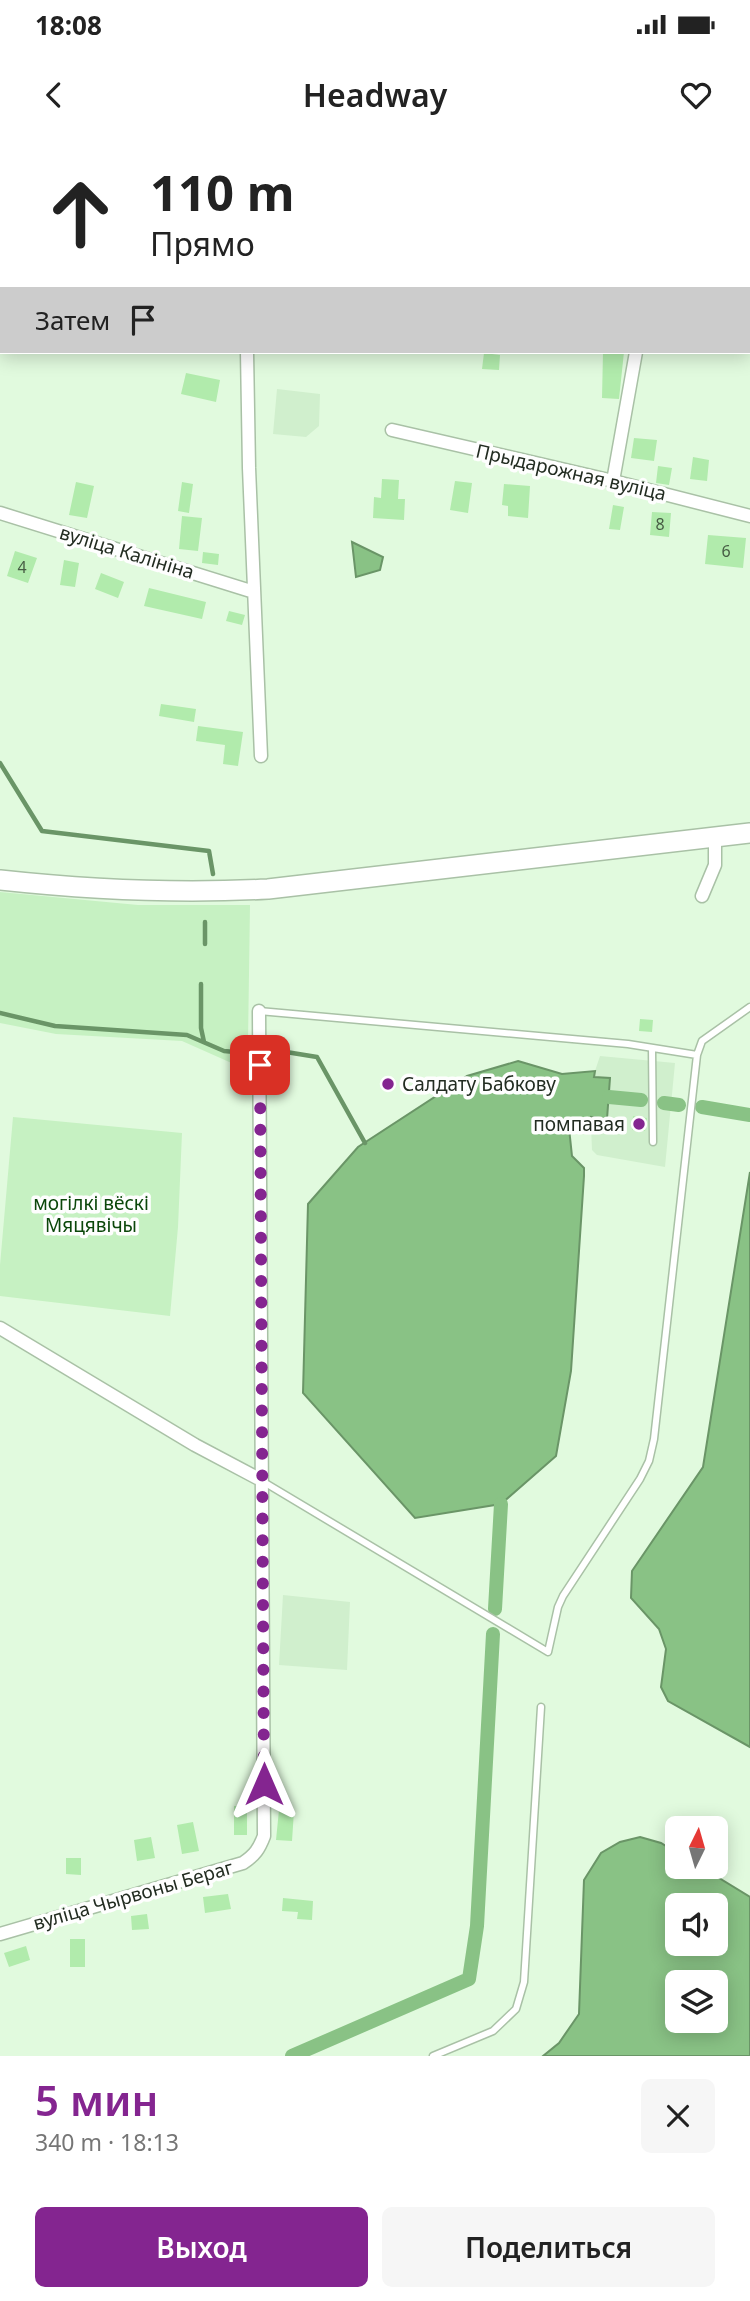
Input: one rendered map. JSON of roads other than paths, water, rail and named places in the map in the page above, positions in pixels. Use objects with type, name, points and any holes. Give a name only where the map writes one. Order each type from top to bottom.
[{"type":"main road","points":[[0,880],[102,890],[197,892],[268,889],[750,833]]},
{"type":"street","points":[[247,354],[261,756]]},
{"type":"street","points":[[613,481],[636,354]]},
{"type":"street","name":"Прыдарожная вуліца","points":[[392,430],[750,516]]},
{"type":"street","name":"вуліца Калініна","points":[[0,513],[254,592]]},
{"type":"street","points":[[702,896],[715,865],[715,837]]},
{"type":"street","name":"вуліца Чырвоны Бераг","points":[[0,1934],[243,1863],[260,1848],[264,1836],[259,1011]]},
{"type":"street","points":[[0,1328],[195,1444],[261,1480]]},
{"type":"lane","points":[[261,1480],[548,1652],[563,1596],[649,1461],[654,1438],[697,1055],[702,1041],[750,1007]]},
{"type":"lane","points":[[259,1011],[628,1044],[697,1055]]},
{"type":"lane","points":[[652,1048],[653,1142]]},
{"type":"lane","points":[[433,2056],[493,2031],[516,2010],[524,1982],[541,1707]]},
{"type":"waterway","points":[[0,763],[42,831],[209,851],[213,874]]},
{"type":"waterway","points":[[205,922],[205,944]]},
{"type":"waterway","points":[[201,984],[201,1028],[204,1042]]},
{"type":"waterway","points":[[0,1013],[55,1026],[187,1035],[224,1051],[235,1052]]},
{"type":"waterway","points":[[280,1051],[317,1057],[365,1143]]},
{"type":"waterway","points":[[609,1097],[641,1100]]},
{"type":"waterway","points":[[664,1103],[679,1105]]},
{"type":"waterway","points":[[702,1107],[750,1115]]},
{"type":"waterway","points":[[495,1609],[501,1504]]},
{"type":"waterway","points":[[292,2056],[469,1979],[477,1926],[493,1634]]},
{"type":"place","name":"Салдату Бабкову","points":[[388,1084]]},
{"type":"place","name":"помпавая","points":[[639,1124]]},
{"type":"park label","name":"могілкі вёскі Мяцявічы","points":[[91,1214]]}]
